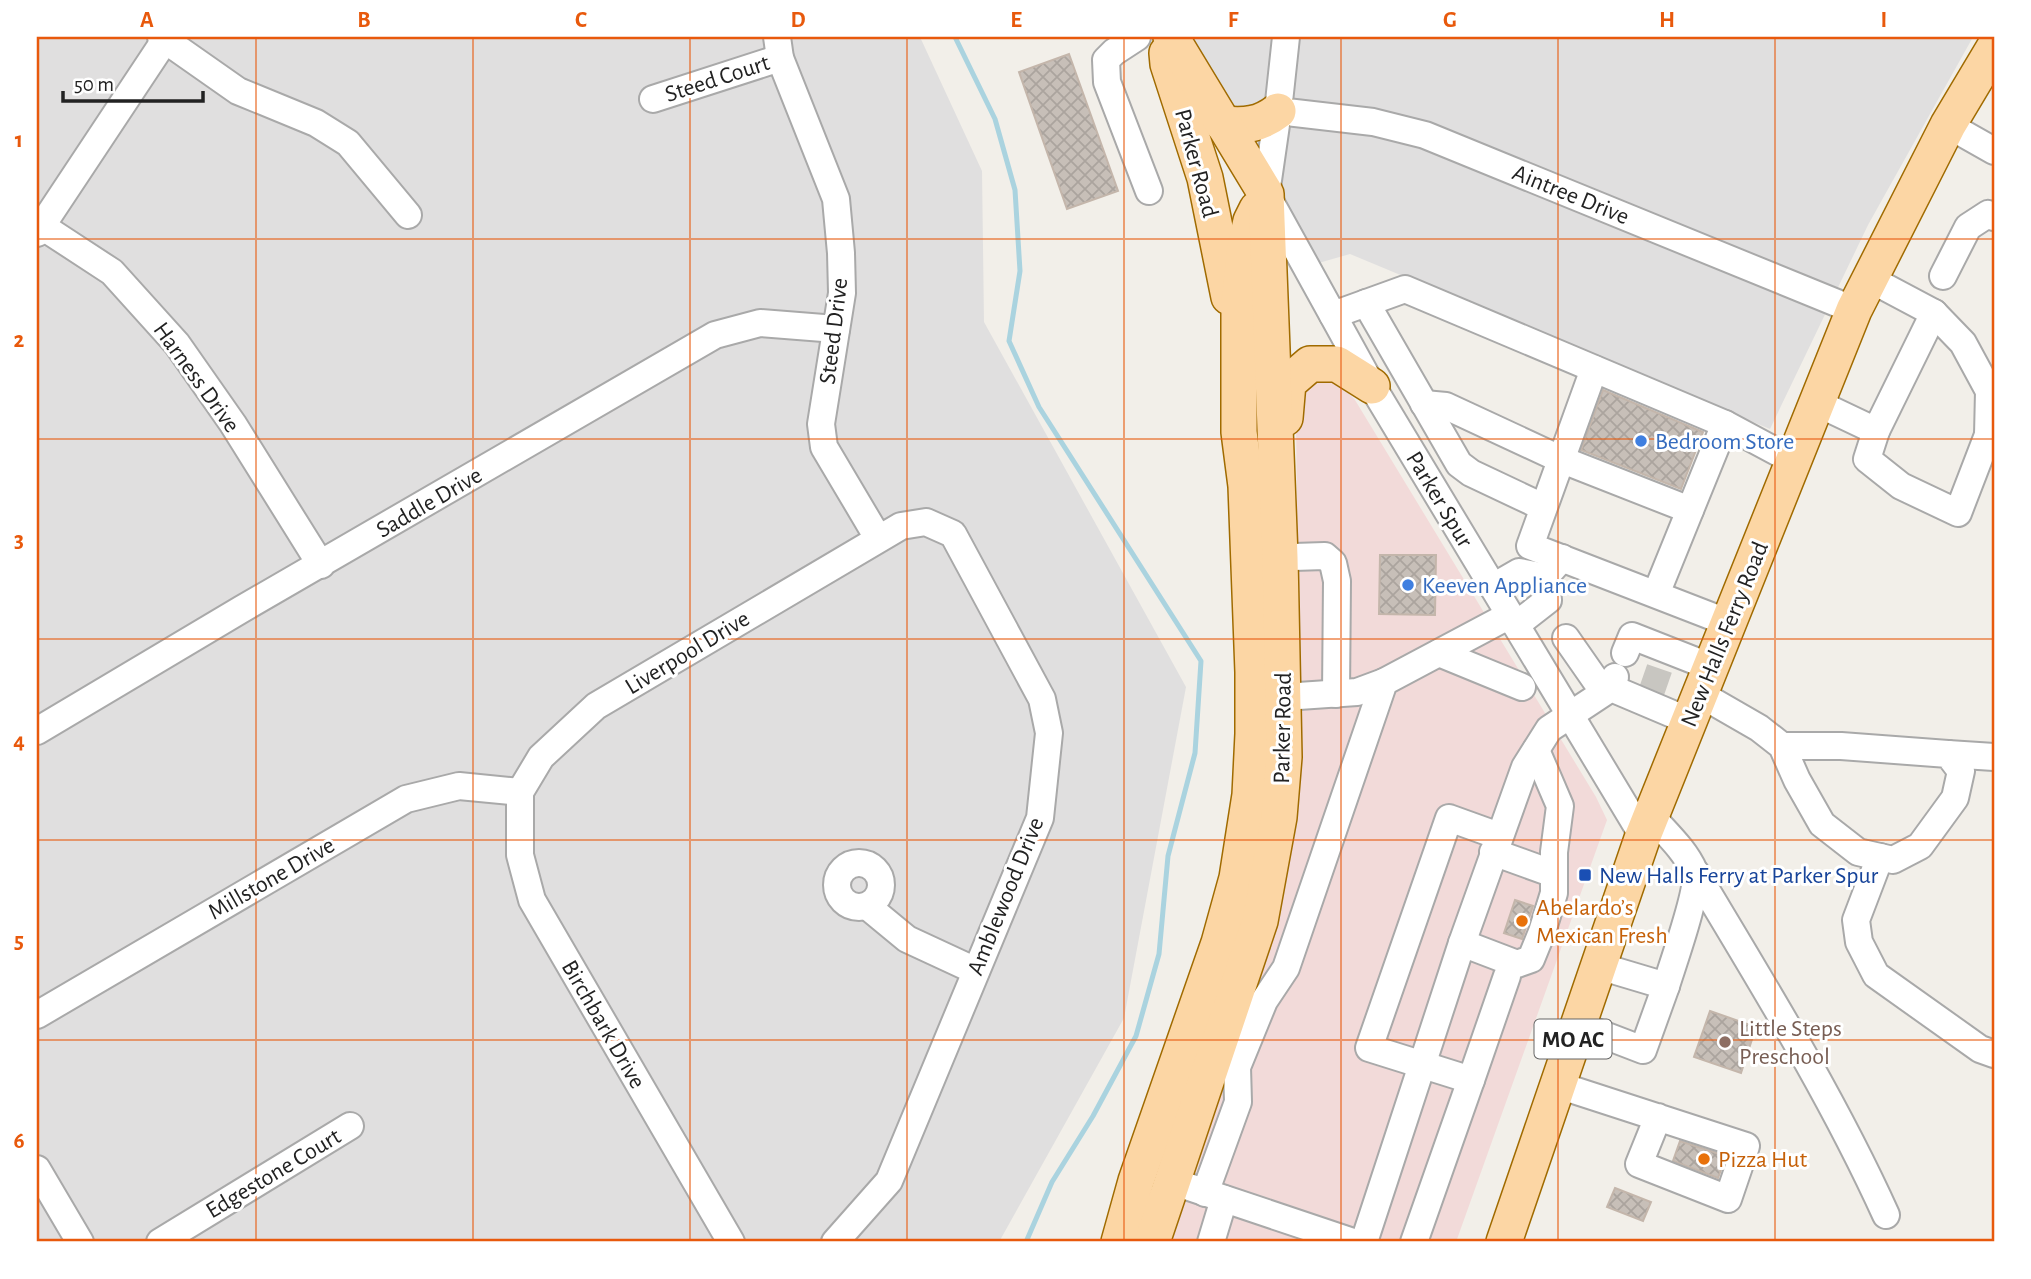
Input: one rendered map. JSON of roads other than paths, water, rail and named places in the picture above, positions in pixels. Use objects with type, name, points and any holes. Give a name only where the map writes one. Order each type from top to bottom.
[{"type":"main road","name":"Parker Road","points":[[1119,1242],[1136,1181],[1219,943],[1237,878],[1250,795],[1264,558],[1279,520],[1266,194],[1169,37]]},
{"type":"main road","name":"Parker Road","points":[[1169,37],[1168,64],[1205,178],[1230,305],[1240,373]]},
{"type":"main road","name":"New Halls Ferry Road","points":[[1504,1242],[1647,826],[1854,310],[1948,125],[1994,48]]},
{"type":"main road","points":[[1223,124],[1254,124],[1267,120],[1279,111]]},
{"type":"main road","name":"Parker Road","points":[[1152,1242],[1260,921],[1279,817],[1284,757],[1284,697],[1264,558],[1245,486],[1239,432],[1239,302],[1243,261],[1251,220],[1266,194]]},
{"type":"main road","points":[[1279,520],[1288,383],[1310,364],[1337,364],[1372,386]]},
{"type":"street","points":[[1137,37],[1106,60],[1107,82],[1149,191]]},
{"type":"street","points":[[1266,194],[1279,111],[1286,37]]},
{"type":"street","points":[[38,227],[164,38],[238,91],[316,123],[348,143],[408,215]]},
{"type":"street","name":"Steed Court","points":[[653,99],[778,47]]},
{"type":"street","name":"Steed Drive","points":[[778,47],[836,199],[842,293],[821,424],[824,447],[878,538]]},
{"type":"street","name":"Aintree Drive","points":[[1279,111],[1373,122],[1425,135],[1854,310]]},
{"type":"street","points":[[1948,125],[1994,151]]},
{"type":"street","name":"Parker Spur","points":[[1266,194],[1372,386],[1570,715],[1647,826],[1674,841],[1696,873],[1860,1158],[1886,1215]]},
{"type":"street","points":[[1943,276],[1968,227],[1988,214],[1994,217]]},
{"type":"street","name":"Harness Drive","points":[[38,227],[112,272],[177,344],[233,424],[321,565]]},
{"type":"street","points":[[1870,279],[1934,313],[1963,343],[1989,391],[1991,441],[1958,513],[1901,486],[1867,459],[1877,431],[1934,313]]},
{"type":"street","points":[[1333,316],[1405,289],[1724,424],[1794,461]]},
{"type":"street","points":[[1366,303],[1459,464],[1471,473],[1543,507]]},
{"type":"street","name":"Saddle Drive","points":[[37,731],[715,335],[760,323],[836,329]]},
{"type":"street","points":[[1554,568],[1530,545],[1594,369]]},
{"type":"street","points":[[1817,403],[1877,431]]},
{"type":"street","points":[[1424,404],[1447,407],[1560,459],[1690,510]]},
{"type":"street","points":[[1656,594],[1724,424]]},
{"type":"street","name":"Amblewood Drive","points":[[835,1242],[889,1181],[1040,817],[1049,733],[1042,699],[953,534],[926,522],[901,526],[878,538]]},
{"type":"street","name":"Liverpool Drive","points":[[520,792],[541,757],[596,706],[878,538]]},
{"type":"street","points":[[1264,558],[1325,556],[1333,563],[1337,582],[1336,694]]},
{"type":"street","points":[[1284,697],[1357,692],[1384,682],[1439,653],[1513,620],[1548,600],[1554,568]]},
{"type":"street","points":[[1493,587],[1519,572],[1554,568],[1656,594],[1728,623]]},
{"type":"street","points":[[1566,638],[1596,681],[1640,675],[1700,694],[1759,728],[1782,746],[1797,780],[1822,824],[1858,852],[1893,860],[1920,846],[1955,798],[1961,771],[1948,754]]},
{"type":"street","points":[[1439,653],[1522,687]]},
{"type":"street","points":[[1364,1242],[1462,943],[1525,767],[1549,729],[1640,675],[1700,694]]},
{"type":"street","points":[[1211,1242],[1215,1196],[1238,1102],[1237,1067],[1264,1001],[1286,968],[1384,682]]},
{"type":"street","points":[[1782,746],[1841,746],[1994,757]]},
{"type":"street","points":[[1462,943],[1517,964],[1531,959],[1542,932],[1553,893],[1560,806],[1536,750]]},
{"type":"street","name":"Millstone Drive","points":[[37,1015],[406,799],[459,786],[520,792]]},
{"type":"street","name":"Birchbark Drive","points":[[520,792],[520,855],[532,900],[731,1242]]},
{"type":"street","points":[[1471,1080],[1369,1048],[1449,818],[1554,874]]},
{"type":"street","points":[[1880,857],[1856,920],[1859,942],[1876,975],[1980,1049],[1994,1054]]},
{"type":"street","points":[[1578,1025],[1643,1050],[1694,894],[1696,873]]},
{"type":"street","points":[[867,906],[907,939],[976,971]]},
{"type":"street","points":[[1598,966],[1666,986]]},
{"type":"street","points":[[1414,1242],[1507,976]]},
{"type":"street","points":[[1558,1085],[1658,1117]]},
{"type":"street","name":"Edgestone Court","points":[[160,1242],[350,1126]]},
{"type":"street","points":[[37,1168],[80,1242]]},
{"type":"street","points":[[1172,1182],[1353,1242]]},
{"type":"waterway","points":[[955,37],[995,119],[1015,190],[1020,271],[1009,341],[1039,407],[1201,661],[1195,753],[1168,856],[1159,954],[1136,1036],[1093,1116],[1052,1182],[1026,1242]]},
{"type":"tunnel","points":[[1651,693],[1660,667]]},
{"type":"place","name":"Bedroom Store","points":[[1641,441]]},
{"type":"place","name":"Keeven Appliance","points":[[1408,585]]},
{"type":"place","name":"New Halls Ferry at Parker Spur","points":[[1585,875]]},
{"type":"place","name":"Abelardo’s Mexican Fresh","points":[[1522,921]]},
{"type":"place","name":"Little Steps Preschool","points":[[1725,1042]]},
{"type":"place","name":"Pizza Hut","points":[[1704,1159]]}]
